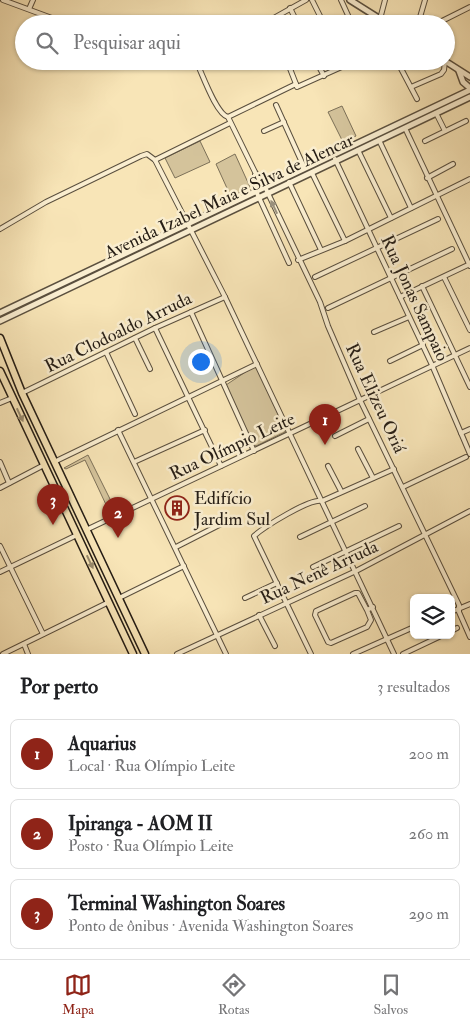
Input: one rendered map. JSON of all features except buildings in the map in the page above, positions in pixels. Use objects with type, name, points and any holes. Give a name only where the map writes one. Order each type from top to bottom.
[{"type":"highway","points":[[0,338],[22,393],[145,654]]},
{"type":"highway","points":[[0,346],[7,358]]},
{"type":"highway","points":[[0,371],[133,654]]},
{"type":"street","points":[[3,0],[45,15]]},
{"type":"street","points":[[29,9],[33,0]]},
{"type":"street","points":[[280,15],[306,0]]},
{"type":"street","points":[[312,0],[320,15]]},
{"type":"street","points":[[341,0],[348,15]]},
{"type":"street","points":[[350,0],[374,15]]},
{"type":"street","points":[[381,15],[385,0]]},
{"type":"street","points":[[421,15],[425,0]]},
{"type":"street","points":[[454,15],[470,7]]},
{"type":"street","points":[[290,8],[294,15]]},
{"type":"street","points":[[455,68],[470,78]]},
{"type":"street","name":"Rua Elizeu Oriá","points":[[200,70],[222,115],[228,117],[320,302],[328,326],[360,400],[459,605],[458,609],[470,637]]},
{"type":"street","points":[[291,70],[297,88],[337,70]]},
{"type":"street","points":[[321,70],[324,76]]},
{"type":"street","points":[[402,70],[417,99]]},
{"type":"street","points":[[411,88],[441,74],[442,70]]},
{"type":"street","points":[[459,71],[463,82],[470,89]]},
{"type":"street","points":[[228,117],[296,84]]},
{"type":"street","name":"Avenida Izabel Maia e Silva de Alencar","points":[[0,313],[156,238],[244,204],[312,173],[334,158],[470,89]]},
{"type":"street","name":"Avenida Izabel Maia e Silva de Alencar","points":[[0,321],[158,244],[242,198],[304,167],[358,149],[370,140],[379,140],[404,124],[436,113],[470,97]]},
{"type":"street","points":[[276,105],[304,167]]},
{"type":"street","points":[[436,113],[445,131]]},
{"type":"street","points":[[425,141],[466,121]]},
{"type":"street","points":[[264,131],[284,122]]},
{"type":"street","points":[[155,160],[230,123]]},
{"type":"street","points":[[400,297],[470,265],[435,196],[404,124]]},
{"type":"street","points":[[379,140],[411,208]]},
{"type":"street","points":[[358,149],[391,218]]},
{"type":"street","points":[[0,229],[46,202],[141,156],[147,154],[155,160],[191,226],[394,654]]},
{"type":"street","name":"Rua Jonas Sampaio","points":[[334,158],[423,345],[461,433],[468,455]]},
{"type":"street","points":[[427,178],[454,164]]},
{"type":"street","name":"Rua Elizeu Oriá","points":[[255,172],[256,191],[289,263]]},
{"type":"street","points":[[312,173],[345,241]]},
{"type":"street","points":[[298,260],[345,241],[470,179]]},
{"type":"street","points":[[289,182],[321,250]]},
{"type":"street","points":[[242,198],[244,204]]},
{"type":"street","points":[[315,278],[438,219]]},
{"type":"street","points":[[279,240],[287,236]]},
{"type":"street","points":[[156,238],[158,244]]},
{"type":"street","points":[[328,308],[452,249]]},
{"type":"street","points":[[444,277],[470,330]]},
{"type":"street","points":[[422,286],[470,387]]},
{"type":"street","name":"Rua Clodoaldo Arruda","points":[[22,393],[155,328],[225,297]]},
{"type":"street","points":[[191,312],[254,451]]},
{"type":"street","points":[[374,332],[409,317]]},
{"type":"street","points":[[155,328],[221,466]]},
{"type":"street","points":[[135,338],[150,369]]},
{"type":"street","points":[[390,361],[423,345]]},
{"type":"street","name":"Rua Olímpio Leite","points":[[86,530],[470,348]]},
{"type":"street","points":[[106,352],[135,414]]},
{"type":"street","points":[[54,462],[257,364]]},
{"type":"street","points":[[0,403],[12,398]]},
{"type":"street","points":[[335,436],[369,419]]},
{"type":"street","points":[[461,433],[470,429]]},
{"type":"street","points":[[118,430],[226,654]]},
{"type":"street","points":[[134,462],[205,430]]},
{"type":"street","points":[[358,449],[373,478]]},
{"type":"street","points":[[403,487],[468,455]]},
{"type":"street","points":[[0,462],[9,482]]},
{"type":"street","points":[[0,488],[44,465]]},
{"type":"street","points":[[328,466],[341,492]]},
{"type":"street","points":[[311,654],[254,536],[263,528],[302,507],[394,469]]},
{"type":"street","points":[[300,537],[365,506]]},
{"type":"street","name":"Rua Nenê Arruda","points":[[177,654],[356,571],[470,511]]},
{"type":"street","points":[[176,547],[231,519]]},
{"type":"street","points":[[313,567],[399,526]]},
{"type":"street","points":[[0,572],[77,535]]},
{"type":"street","points":[[0,546],[43,634]]},
{"type":"street","points":[[119,598],[184,566]]},
{"type":"street","points":[[245,598],[277,583]]},
{"type":"street","points":[[355,592],[358,593],[367,610],[371,620],[367,626],[331,643],[328,642],[315,615],[316,611],[355,592]]},
{"type":"street","points":[[3,654],[109,602]]},
{"type":"street","points":[[455,610],[470,604]]},
{"type":"street","points":[[367,610],[373,607]]},
{"type":"street","points":[[259,615],[275,646]]},
{"type":"street","points":[[353,654],[410,629]]},
{"type":"street","points":[[403,654],[434,639]]},
{"type":"street","points":[[24,644],[28,654]]},
{"type":"street","points":[[415,648],[418,654]]},
{"type":"shaded area","points":[[342,106],[356,136],[343,142],[328,112]]},
{"type":"shaded area","points":[[200,141],[210,162],[175,178],[165,158]]},
{"type":"shaded area","points":[[235,154],[250,187],[231,197],[216,164]]},
{"type":"shaded area","points":[[253,367],[257,368],[285,429],[285,432],[256,446],[253,444],[226,385]]},
{"type":"shaded area","points":[[88,455],[116,511],[108,515],[109,511],[85,460],[66,469],[64,468]]},
{"type":"place","name":"Aquarius","points":[[325,445]]},
{"type":"place","name":"Edifício Jardim Sul","points":[[177,508]]},
{"type":"place","name":"Terminal Washington Soares","points":[[53,525]]},
{"type":"place","name":"Ipiranga - AOM II","points":[[118,538]]}]
